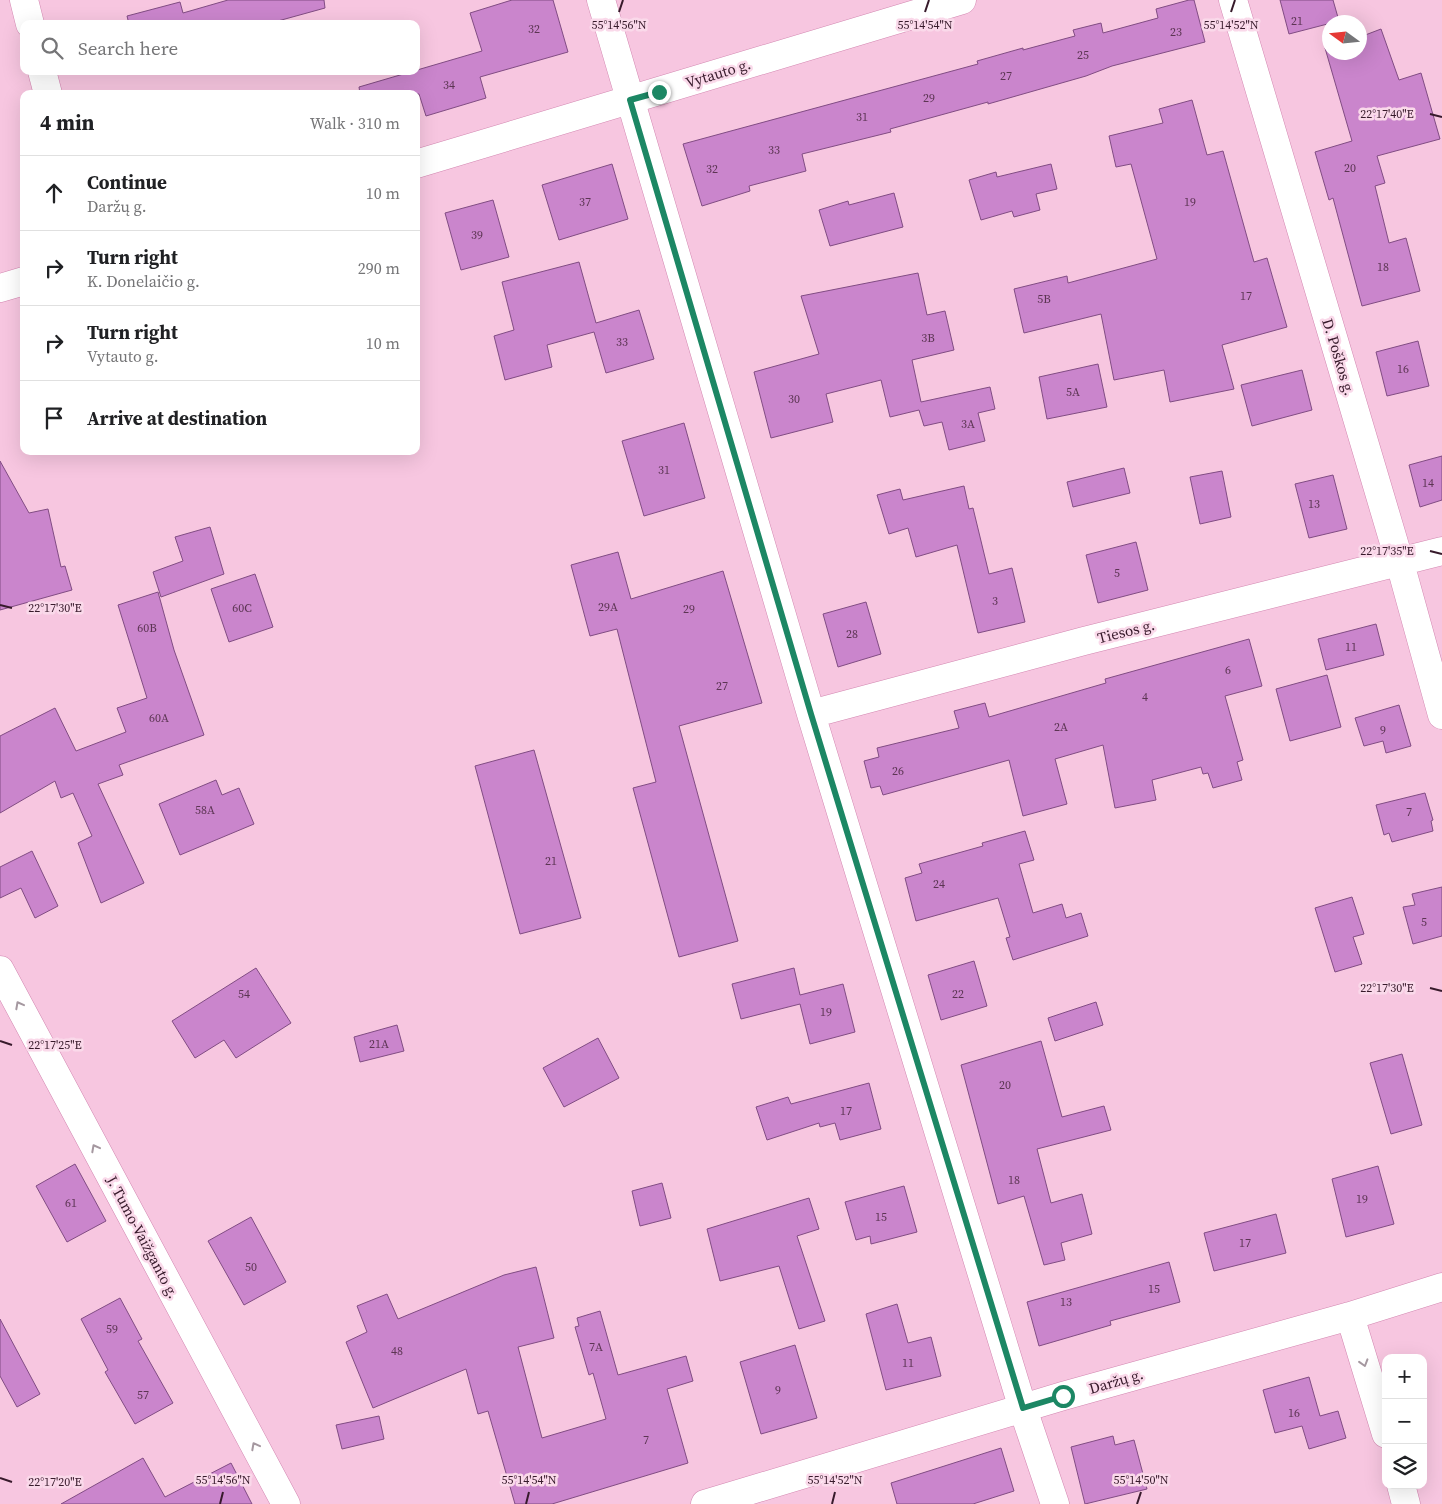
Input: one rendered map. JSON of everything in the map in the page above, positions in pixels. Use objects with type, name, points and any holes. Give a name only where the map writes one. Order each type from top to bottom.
[{"type":"street","points":[[24,0],[29,20]]},
{"type":"street","points":[[601,0],[811,714],[1023,1408],[1055,1504]]},
{"type":"street","name":"Vytauto g.","points":[[420,163],[962,0]]},
{"type":"street","name":"D. Poškos g.","points":[[1233,0],[1400,563],[1442,715]]},
{"type":"street","points":[[43,75],[47,90]]},
{"type":"street","points":[[0,288],[20,282]]},
{"type":"street","name":"Tiesos g.","points":[[811,714],[1084,641],[1442,551]]},
{"type":"street","name":"J. Tumo-Vaižganto g.","points":[[0,970],[286,1504]]},
{"type":"street","name":"Daržų g.","points":[[705,1504],[1023,1408],[1350,1316],[1442,1287]]},
{"type":"street","points":[[1350,1316],[1382,1421]]},
{"type":"street","points":[[1402,1489],[1406,1504]]},
{"type":"building","points":[[228,0],[324,0],[325,8],[282,20],[128,20],[127,16],[180,2],[183,13]]},
{"type":"building","points":[[512,0],[553,0],[568,52],[480,77],[486,98],[426,116],[420,97],[420,90],[359,90],[359,87],[400,75],[420,75],[420,69],[482,51],[470,13]]},
{"type":"building","points":[[1194,0],[1205,42],[1112,66],[1086,76],[988,104],[988,102],[890,129],[891,132],[802,154],[806,171],[749,186],[750,191],[702,206],[683,144],[978,64],[977,61],[1023,48],[1023,50],[1075,36],[1073,30],[1101,23],[1103,33],[1158,18],[1156,9]]},
{"type":"building","points":[[1280,0],[1333,0],[1337,15],[1322,15],[1322,25],[1289,34]]},
{"type":"building","points":[[1381,29],[1399,80],[1421,73],[1440,139],[1377,156],[1385,183],[1375,186],[1389,243],[1406,238],[1420,291],[1362,306],[1333,198],[1329,200],[1315,152],[1352,141],[1328,60],[1367,60],[1367,34]]},
{"type":"building","points":[[1192,100],[1207,155],[1223,151],[1254,262],[1267,258],[1287,327],[1222,345],[1234,389],[1170,402],[1164,370],[1114,380],[1101,314],[1024,333],[1014,289],[1067,276],[1068,283],[1157,259],[1131,164],[1116,167],[1109,136],[1163,123],[1159,109]]},
{"type":"building","points":[[612,164],[628,219],[559,240],[542,185]]},
{"type":"building","points":[[1051,164],[1057,189],[1036,194],[1040,210],[1014,217],[1012,211],[981,220],[969,180],[996,172],[997,177]]},
{"type":"building","points":[[894,193],[903,227],[830,246],[819,210],[848,201],[849,205]]},
{"type":"building","points":[[493,200],[509,257],[461,270],[445,213]]},
{"type":"building","points":[[579,262],[596,323],[639,310],[654,359],[606,373],[594,332],[547,345],[552,367],[505,380],[494,336],[514,330],[502,282]]},
{"type":"building","points":[[918,273],[927,315],[945,311],[954,350],[912,360],[921,402],[990,387],[995,409],[978,413],[985,441],[949,450],[942,422],[924,426],[919,410],[890,417],[881,380],[826,394],[833,422],[771,438],[754,372],[819,354],[801,296]]},
{"type":"building","points":[[1418,341],[1429,386],[1387,396],[1376,352]]},
{"type":"building","points":[[1098,364],[1107,407],[1047,419],[1039,377]]},
{"type":"building","points":[[1302,370],[1312,410],[1252,426],[1241,385]]},
{"type":"building","points":[[684,423],[705,498],[644,516],[622,441]]},
{"type":"building","points":[[1442,456],[1442,500],[1420,507],[1409,465]]},
{"type":"building","points":[[0,461],[29,513],[48,509],[61,567],[65,566],[72,590],[0,610]]},
{"type":"building","points":[[1124,468],[1130,493],[1073,507],[1067,482]]},
{"type":"building","points":[[1222,471],[1231,517],[1200,524],[1190,477]]},
{"type":"building","points":[[1333,475],[1347,529],[1309,538],[1295,484]]},
{"type":"building","points":[[964,486],[969,509],[973,508],[989,574],[1012,568],[1025,622],[978,633],[957,545],[916,557],[908,528],[889,534],[877,495],[900,489],[903,500]]},
{"type":"building","points":[[210,527],[224,574],[161,597],[153,572],[183,561],[175,537]]},
{"type":"building","points":[[1136,542],[1148,590],[1098,603],[1086,555]]},
{"type":"building","points":[[618,552],[631,599],[723,571],[762,703],[679,726],[738,941],[679,957],[633,788],[656,782],[617,629],[590,636],[571,565]]},
{"type":"building","points":[[255,574],[273,627],[229,642],[211,589]]},
{"type":"building","points":[[158,592],[174,650],[204,735],[119,765],[123,775],[98,784],[144,883],[101,903],[78,843],[92,836],[73,793],[61,798],[55,781],[0,813],[0,736],[55,708],[76,751],[126,732],[117,708],[147,698],[118,605]]},
{"type":"building","points":[[866,602],[881,654],[838,667],[823,614]]},
{"type":"building","points":[[1376,624],[1384,655],[1326,670],[1318,639]]},
{"type":"building","points":[[1249,639],[1262,686],[1225,696],[1243,760],[1237,762],[1242,780],[1213,788],[1208,773],[1203,774],[1201,767],[1152,780],[1156,800],[1115,808],[1103,745],[1055,759],[1067,804],[1023,816],[1009,760],[883,795],[880,786],[871,788],[864,761],[879,757],[877,748],[959,728],[954,711],[985,703],[989,717],[1106,683],[1105,679]]},
{"type":"building","points":[[1327,675],[1341,727],[1290,741],[1276,689]]},
{"type":"building","points":[[1399,705],[1411,746],[1386,753],[1383,741],[1364,746],[1355,718]]},
{"type":"building","points":[[534,750],[581,918],[520,934],[475,766]]},
{"type":"building","points":[[216,780],[222,795],[239,788],[254,824],[180,855],[159,804]]},
{"type":"building","points":[[1425,793],[1433,820],[1431,821],[1433,831],[1392,842],[1389,833],[1384,835],[1376,805]]},
{"type":"building","points":[[1025,831],[1034,860],[1019,864],[1033,913],[1062,904],[1066,918],[1081,913],[1088,936],[1013,960],[1006,938],[1010,937],[998,898],[916,921],[905,878],[922,873],[919,864],[983,846],[982,843]]},
{"type":"building","points":[[32,851],[58,906],[35,918],[21,888],[0,898],[0,867]]},
{"type":"building","points":[[1442,887],[1442,936],[1413,944],[1403,907],[1415,905],[1412,894]]},
{"type":"building","points":[[1352,897],[1364,934],[1353,937],[1362,964],[1335,972],[1315,908]]},
{"type":"building","points":[[974,961],[987,1006],[941,1020],[928,975]]},
{"type":"building","points":[[256,968],[291,1023],[236,1058],[224,1040],[195,1058],[172,1021]]},
{"type":"building","points":[[794,968],[800,995],[843,984],[855,1032],[810,1044],[800,1004],[741,1019],[732,984]]},
{"type":"building","points":[[1096,1002],[1103,1025],[1055,1041],[1048,1018]]},
{"type":"building","points":[[397,1025],[404,1051],[360,1062],[354,1037]]},
{"type":"building","points":[[598,1038],[619,1078],[564,1107],[543,1068]]},
{"type":"building","points":[[1041,1041],[1062,1117],[1104,1106],[1111,1130],[1037,1149],[1051,1203],[1082,1194],[1092,1234],[1061,1243],[1065,1260],[1044,1265],[1024,1196],[998,1204],[961,1065]]},
{"type":"building","points":[[1402,1054],[1422,1125],[1391,1134],[1370,1063]]},
{"type":"building","points":[[869,1083],[881,1129],[840,1140],[835,1123],[820,1127],[819,1123],[767,1140],[756,1107],[788,1097],[791,1104]]},
{"type":"building","points":[[75,1164],[106,1221],[67,1242],[36,1186]]},
{"type":"building","points":[[1378,1166],[1394,1224],[1346,1237],[1332,1179]]},
{"type":"building","points":[[662,1183],[671,1218],[640,1226],[632,1191]]},
{"type":"building","points":[[904,1186],[917,1232],[871,1244],[870,1236],[856,1240],[845,1202]]},
{"type":"building","points":[[809,1198],[819,1229],[797,1236],[825,1321],[799,1329],[779,1266],[720,1281],[707,1229]]},
{"type":"building","points":[[1276,1214],[1286,1253],[1214,1271],[1204,1233]]},
{"type":"building","points":[[251,1217],[286,1282],[244,1305],[208,1241]]},
{"type":"building","points":[[1169,1262],[1180,1302],[1110,1321],[1111,1325],[1039,1346],[1027,1302]]},
{"type":"building","points":[[536,1267],[554,1338],[518,1347],[542,1438],[606,1419],[593,1373],[589,1375],[575,1327],[579,1326],[577,1318],[600,1311],[618,1375],[686,1356],[693,1381],[667,1389],[688,1463],[552,1504],[515,1504],[488,1411],[478,1414],[466,1369],[373,1408],[346,1342],[367,1332],[357,1306],[387,1294],[398,1319],[504,1275]]},
{"type":"building","points":[[120,1298],[142,1339],[138,1341],[173,1403],[135,1424],[105,1372],[108,1370],[81,1319]]},
{"type":"building","points":[[897,1304],[908,1343],[931,1337],[941,1376],[886,1390],[866,1314]]},
{"type":"building","points":[[0,1319],[40,1394],[17,1407],[0,1376]]},
{"type":"building","points":[[795,1345],[817,1418],[761,1434],[740,1362]]},
{"type":"building","points":[[1309,1377],[1320,1416],[1338,1411],[1346,1438],[1309,1449],[1302,1426],[1275,1433],[1263,1390]]},
{"type":"building","points":[[379,1416],[384,1439],[342,1449],[336,1425]]},
{"type":"building","points":[[1113,1436],[1115,1445],[1134,1440],[1147,1489],[1085,1504],[1071,1447]]},
{"type":"building","points":[[1001,1448],[1014,1491],[973,1504],[897,1504],[891,1483]]},
{"type":"building","points":[[143,1458],[165,1497],[231,1463],[252,1504],[61,1504]]},
{"type":"route","points":[[659,92],[630,100],[811,714],[1023,1408],[1063,1396]]}]
